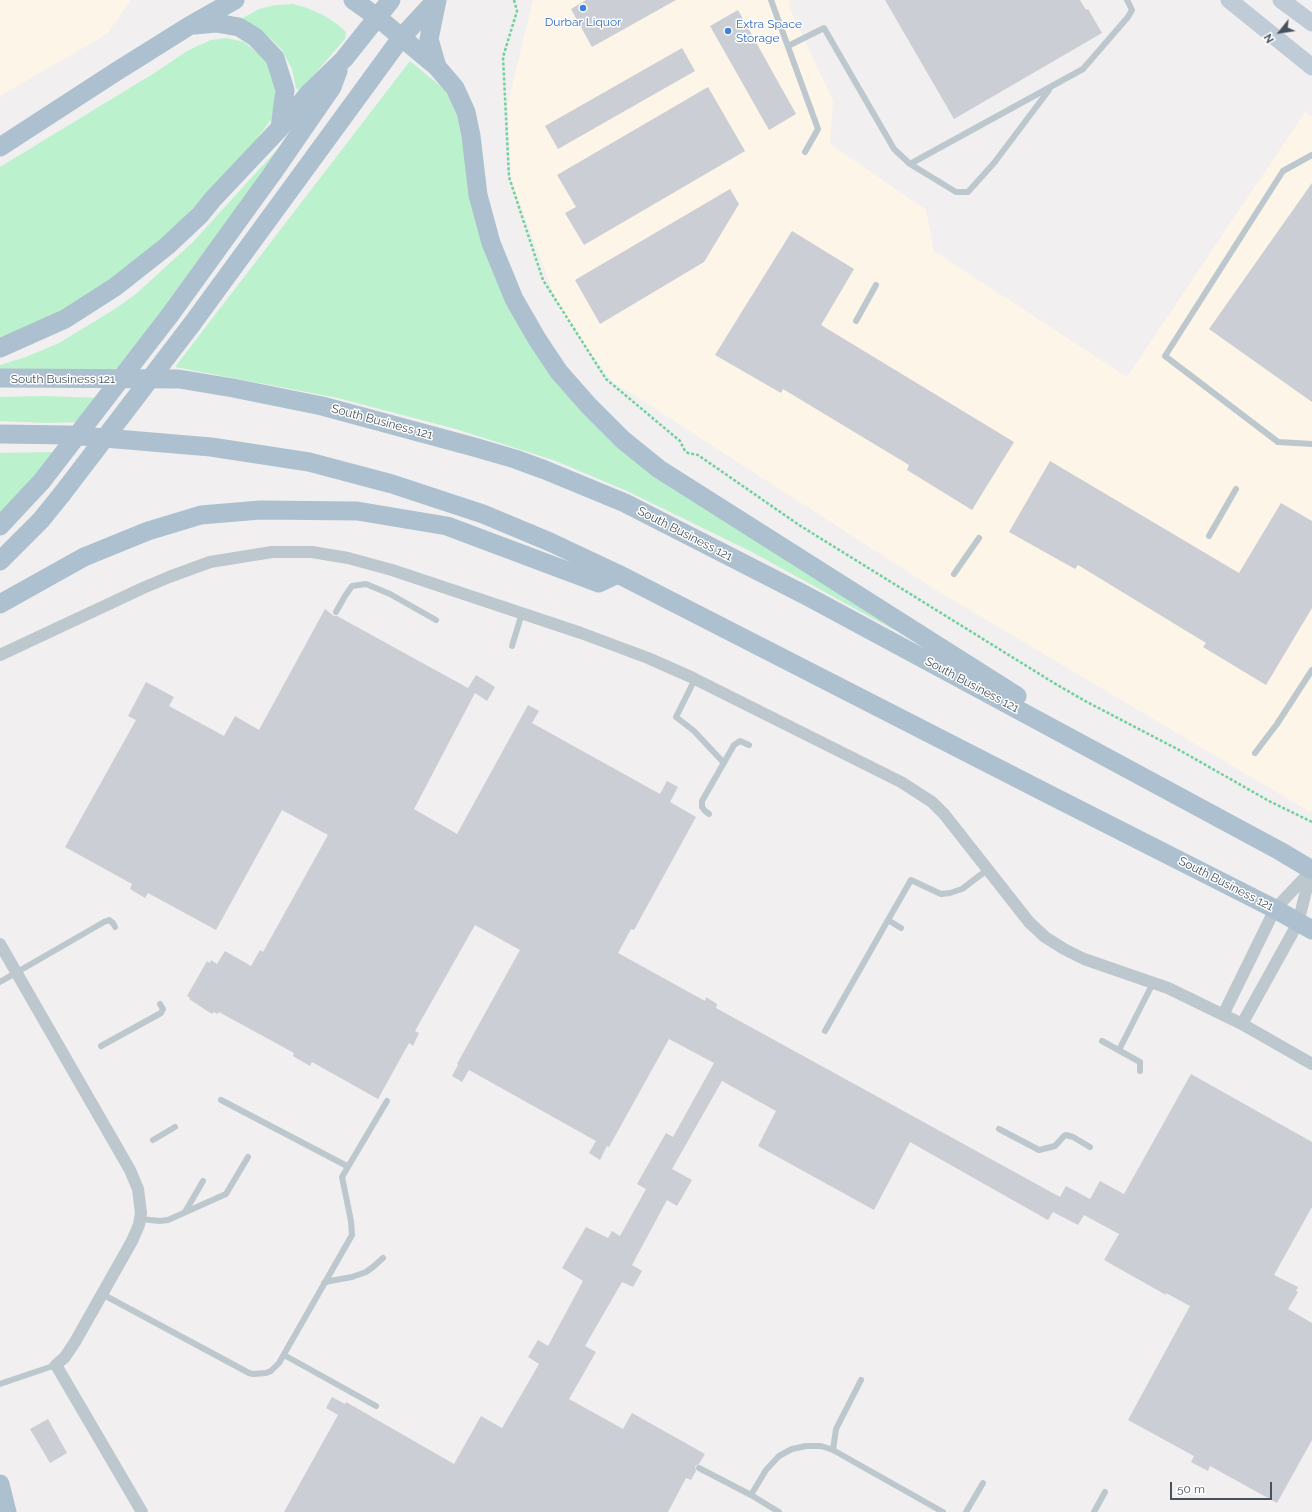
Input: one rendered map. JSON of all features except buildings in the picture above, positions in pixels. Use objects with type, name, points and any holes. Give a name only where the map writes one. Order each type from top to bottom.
[{"type":"main road","points":[[0,147],[189,26],[235,0]]},
{"type":"main road","points":[[353,0],[377,17],[437,67],[455,88],[466,112],[471,136],[478,194],[491,243],[514,299],[558,372],[623,440],[659,469],[1089,742],[1123,760],[1132,772]]},
{"type":"main road","points":[[0,348],[65,319],[115,287],[166,246],[200,215],[212,199],[280,128],[309,93],[344,59],[391,0]]},
{"type":"main road","points":[[0,561],[41,520],[62,494],[192,324],[401,38],[437,0]]},
{"type":"main road","points":[[437,0],[429,39],[437,67]]},
{"type":"main road","points":[[1230,0],[1312,66]]},
{"type":"main road","points":[[1281,0],[1312,23]]},
{"type":"main road","points":[[189,26],[216,22],[238,27],[255,37],[275,58],[284,90],[280,128]]},
{"type":"main road","points":[[0,526],[42,481],[170,315],[272,174],[332,87],[344,59]]},
{"type":"main road","name":"South Business 121","points":[[0,378],[179,379],[322,406],[474,446],[515,459],[625,503],[807,596],[1132,772],[1280,850],[1312,869]]},
{"type":"main road","name":"South Business 121","points":[[0,434],[69,435],[203,446],[309,462],[392,484],[483,514],[550,542],[618,574],[1276,909],[1305,926]]},
{"type":"main road","points":[[0,604],[84,557],[148,531],[201,515],[260,510],[357,511],[447,526],[599,583],[618,574]]},
{"type":"main road","points":[[0,1484],[7,1512]]},
{"type":"street","points":[[0,655],[143,588],[210,562],[272,552],[312,552],[348,558],[400,572],[610,643],[648,658],[695,679],[901,782],[918,792],[944,814],[1029,922],[1045,937],[1084,959],[1168,988],[1242,1024],[1312,1064]]},
{"type":"street","points":[[1223,1015],[1276,909],[1312,869]]},
{"type":"street","points":[[1242,1024],[1305,926],[1312,869]]},
{"type":"street","points":[[0,944],[130,1170],[139,1195],[141,1212],[140,1219],[132,1242],[65,1357],[56,1365],[142,1512]]},
{"type":"lane","points":[[771,0],[818,129],[806,152]]},
{"type":"lane","points":[[910,164],[1083,69],[1128,18],[1132,10],[1127,0]]},
{"type":"lane","points":[[788,46],[824,28],[894,149],[910,164],[956,192],[968,192],[994,163],[1051,87]]},
{"type":"lane","points":[[1312,155],[1283,171],[1165,356],[1278,442],[1312,444]]},
{"type":"lane","points":[[856,321],[876,285]]},
{"type":"lane","points":[[1209,536],[1236,489]]},
{"type":"lane","points":[[954,574],[979,538]]},
{"type":"lane","points":[[336,612],[344,596],[352,586],[366,584],[390,594],[436,620]]},
{"type":"lane","points":[[512,646],[522,613]]},
{"type":"lane","points":[[1255,753],[1277,724],[1312,670]]},
{"type":"lane","points":[[695,679],[676,718],[694,731],[724,763]]},
{"type":"lane","points":[[709,814],[702,807],[702,801],[734,745],[737,742],[740,742],[749,745]]},
{"type":"lane","points":[[825,1031],[911,880],[941,894],[950,893],[962,889],[987,870]]},
{"type":"lane","points":[[0,982],[104,922],[109,920],[116,927]]},
{"type":"lane","points":[[888,920],[901,928]]},
{"type":"lane","points":[[1119,1050],[1153,983]]},
{"type":"lane","points":[[101,1046],[161,1013],[163,1009],[160,1004]]},
{"type":"lane","points":[[1102,1041],[1140,1062],[1140,1072]]},
{"type":"lane","points":[[221,1100],[347,1166]]},
{"type":"lane","points":[[102,1294],[249,1373],[266,1373],[271,1370],[279,1363],[284,1355],[352,1235],[351,1221],[342,1177],[347,1166],[387,1100]]},
{"type":"lane","points":[[153,1140],[175,1127]]},
{"type":"lane","points":[[999,1129],[1039,1150],[1055,1146],[1064,1136],[1073,1137],[1090,1147]]},
{"type":"lane","points":[[140,1219],[160,1221],[226,1194],[248,1157]]},
{"type":"lane","points":[[185,1212],[203,1181]]},
{"type":"lane","points":[[324,1283],[352,1277],[366,1272],[383,1258]]},
{"type":"lane","points":[[284,1355],[376,1406]]},
{"type":"lane","points":[[0,1384],[56,1365]]},
{"type":"lane","points":[[833,1450],[836,1429],[861,1380]]},
{"type":"lane","points":[[751,1495],[766,1470],[779,1456],[792,1449],[806,1446],[821,1446],[833,1450],[943,1512]]},
{"type":"lane","points":[[699,1468],[751,1495],[779,1512]]},
{"type":"lane","points":[[966,1512],[983,1482]]},
{"type":"lane","points":[[1094,1512],[1105,1492]]},
{"type":"path","points":[[514,0],[517,11],[503,57],[509,177],[543,280],[606,379],[680,441],[685,451],[698,455],[805,529],[1054,683],[1188,754],[1269,801],[1312,822]]},
{"type":"shaded area","points":[[0,0],[131,0],[107,34],[0,96]]},
{"type":"shaded area","points":[[533,0],[789,0],[791,11],[833,101],[830,144],[926,210],[934,251],[1127,377],[1305,112],[1312,117],[1312,809],[1310,812],[936,590],[612,381],[560,311],[511,179],[508,103]]},
{"type":"green space","points":[[293,4],[323,15],[346,32],[345,39],[300,91],[296,88],[292,69],[282,50],[270,38],[241,19],[259,9],[276,5]]},
{"type":"green space","points":[[227,38],[244,42],[267,61],[276,83],[273,117],[253,144],[164,239],[105,288],[0,342],[0,167],[156,72],[187,51],[211,40]]},
{"type":"green space","points":[[410,61],[444,89],[455,107],[479,223],[582,406],[897,624],[894,630],[752,552],[627,491],[556,461],[456,429],[338,398],[175,367]]},
{"type":"green space","points":[[284,142],[122,368],[112,369],[110,372],[0,372],[0,365],[26,357],[59,343],[115,309],[137,293],[193,242]]},
{"type":"green space","points":[[47,396],[99,398],[81,422],[47,423],[0,421],[0,397]]},
{"type":"green space","points":[[62,452],[0,524],[0,453]]},
{"type":"place","name":"Durbar Liquor","points":[[583,8]]},
{"type":"place","name":"Extra Space Storage","points":[[728,31]]}]
